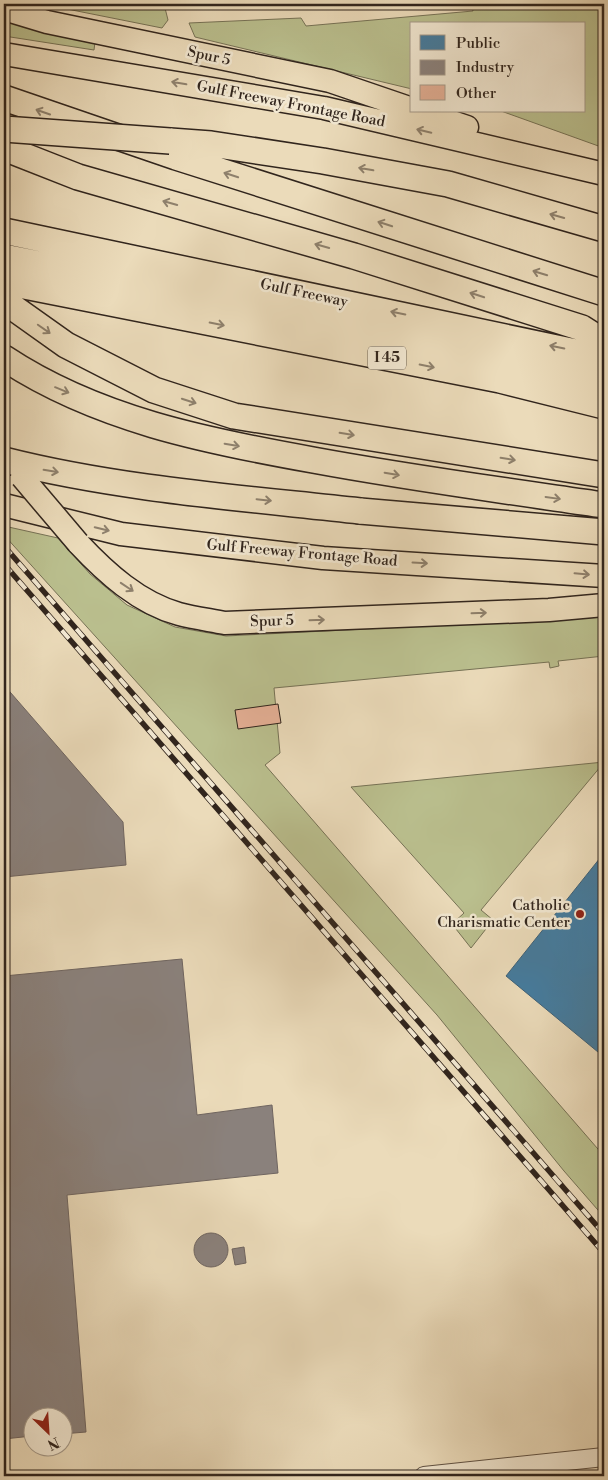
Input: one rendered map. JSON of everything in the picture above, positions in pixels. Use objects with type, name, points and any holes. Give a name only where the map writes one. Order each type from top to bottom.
[{"type":"highway","points":[[4,98],[176,157],[604,292]]},
{"type":"highway","points":[[4,129],[211,144],[323,161],[448,184],[604,229]]},
{"type":"highway","points":[[4,148],[78,177],[354,256],[582,328],[604,342]]},
{"type":"highway","name":"Gulf Freeway","points":[[4,231],[177,266],[604,358]]},
{"type":"highway","name":"Gulf Freeway","points":[[4,258],[173,303],[604,406]]},
{"type":"highway","name":"Gulf Freeway","points":[[4,282],[173,303],[482,352],[604,381]]},
{"type":"highway","points":[[4,301],[66,345],[154,390],[234,416],[604,475]]},
{"type":"highway","points":[[4,358],[36,379],[127,417],[214,442],[402,476],[604,505]]},
{"type":"highway","points":[[4,460],[39,469],[197,493],[360,511],[604,532]]},
{"type":"main road","name":"Spur 5","points":[[4,9],[47,22],[330,81],[410,108]]},
{"type":"main road","name":"Gulf Freeway Frontage Road","points":[[4,54],[324,108],[598,172]]},
{"type":"main road","points":[[422,112],[598,172]]},
{"type":"main road","name":"Spur 5","points":[[4,456],[106,573],[141,596],[178,614],[225,623],[549,610],[604,605]]},
{"type":"main road","name":"Gulf Freeway Frontage Road","points":[[4,505],[121,534],[285,553],[604,576]]},
{"type":"street","points":[[424,1476],[604,1457]]},
{"type":"green space","points":[[42,4],[164,4],[168,20],[162,28]]},
{"type":"green space","points":[[472,4],[604,4],[604,148],[504,112],[586,112],[586,22],[410,22],[410,89],[195,37],[189,23],[301,18],[306,26],[473,11]]},
{"type":"green space","points":[[4,21],[95,42],[94,50],[4,36]]},
{"type":"green space","points":[[4,526],[58,538],[90,574],[127,605],[175,627],[226,636],[604,617],[604,656],[558,661],[559,666],[550,668],[549,662],[274,688],[280,753],[265,765],[604,1156],[604,1217],[564,1171],[437,1015],[4,535]]},
{"type":"green space","points":[[604,762],[604,768],[601,766],[481,910],[493,920],[471,948],[452,924],[464,913],[351,787]]},
{"type":"building: Public","name":"Catholic Charismatic Center","points":[[604,853],[604,1057],[506,976]]},
{"type":"building: Industry","points":[[4,685],[123,822],[126,865],[4,877]]},
{"type":"building: Industry","points":[[182,959],[197,1115],[272,1105],[278,1173],[67,1195],[86,1432],[72,1433],[72,1408],[22,1408],[22,1437],[4,1439],[4,976]]},
{"type":"building: Industry","points":[[211,1233],[218,1234],[223,1238],[227,1243],[227,1257],[223,1262],[218,1266],[211,1267],[204,1266],[199,1262],[195,1257],[194,1250],[195,1243],[199,1238],[204,1234]]},
{"type":"building: Industry","points":[[244,1247],[246,1263],[235,1265],[232,1249]]},
{"type":"building: Other","points":[[278,704],[281,723],[238,729],[235,710]]},
{"type":"railway","points":[[4,546],[604,1234]]},
{"type":"railway","points":[[4,564],[604,1253]]},
{"type":"place","name":"Catholic Charismatic Center","points":[[580,914]]}]
